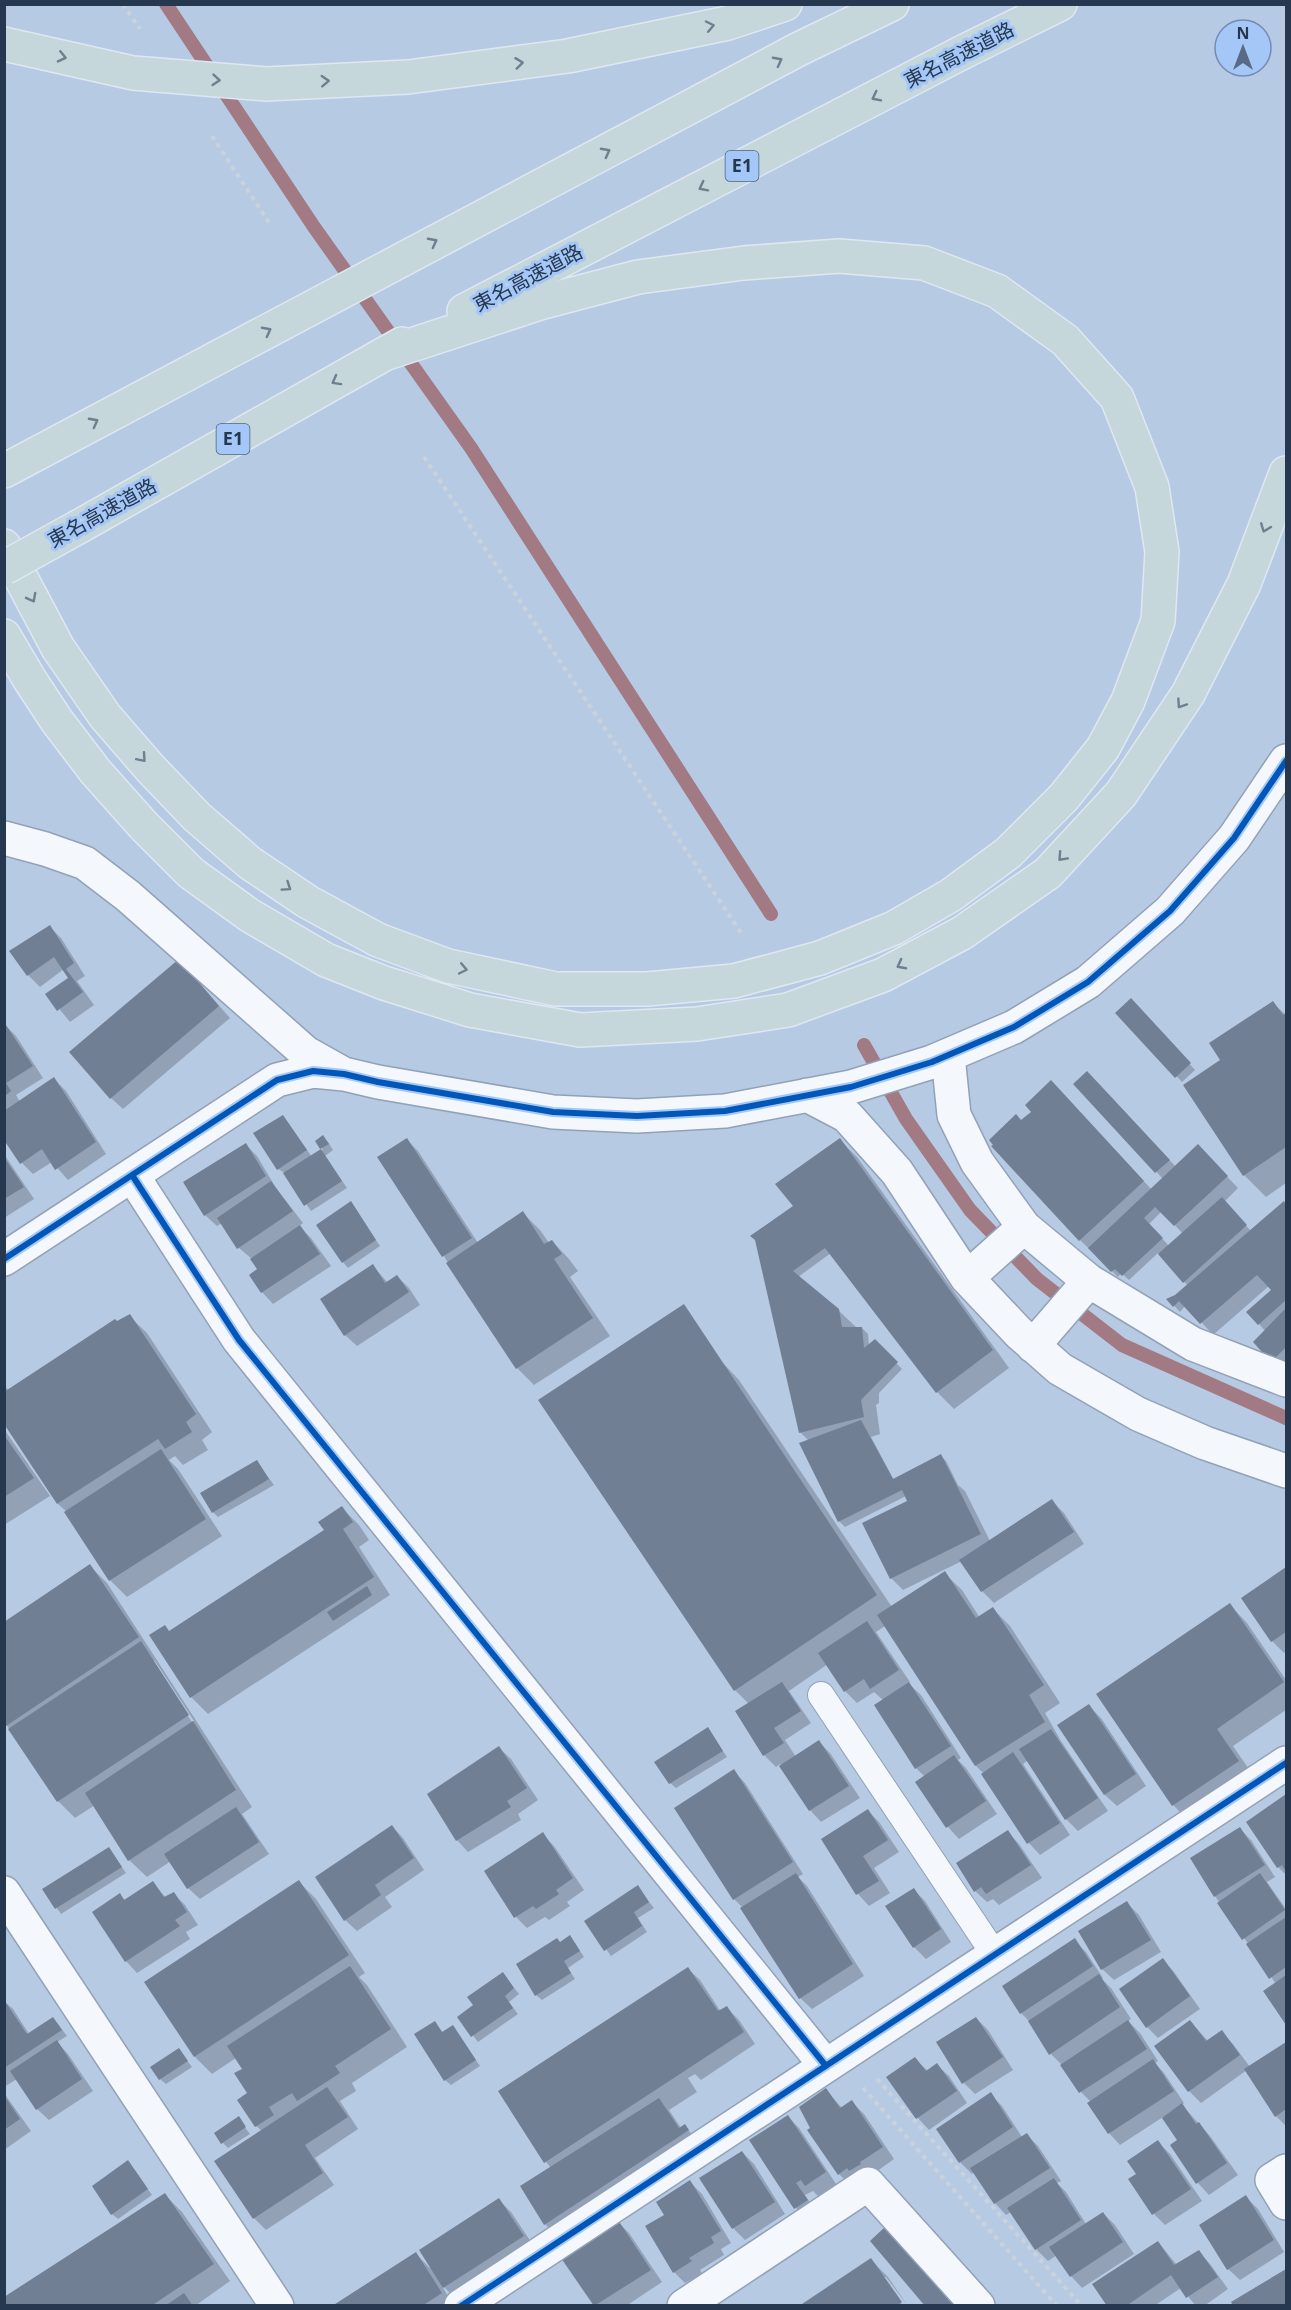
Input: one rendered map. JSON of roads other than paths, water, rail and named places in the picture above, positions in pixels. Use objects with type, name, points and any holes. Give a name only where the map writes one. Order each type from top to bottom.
[{"type":"highway","points":[[4,44],[133,73],[251,83],[408,77],[568,56],[728,23],[785,4]]},
{"type":"highway","points":[[4,471],[799,49],[891,4]]},
{"type":"highway","name":"東名高速道路","points":[[4,568],[386,353],[428,335],[963,52],[1060,4]]},
{"type":"highway","points":[[4,546],[58,648],[105,716],[197,817],[250,863],[308,902],[378,940],[448,966],[556,989],[647,989],[734,981],[820,958],[894,928],[951,895],[1008,853],[1064,797],[1103,748],[1128,701],[1158,621],[1162,552],[1152,487],[1117,399],[1065,340],[997,291],[924,263],[839,256],[744,263],[638,277],[428,335]]},
{"type":"highway","points":[[4,636],[57,722],[95,771],[152,834],[201,880],[249,915],[326,960],[384,983],[470,1010],[580,1030],[697,1024],[788,1010],[883,975],[962,933],[1048,873],[1121,794],[1188,694],[1244,584],[1287,473]]},
{"type":"street","points":[[4,1259],[277,1080],[313,1071],[344,1074],[378,1083],[542,1110],[637,1116],[725,1111],[851,1087],[940,1059],[1014,1027],[1088,982],[1170,910],[1234,838],[1287,761]]},
{"type":"street","points":[[4,838],[85,863],[128,896],[306,1053],[344,1074]]},
{"type":"street","points":[[940,1059],[954,1115],[977,1162],[1024,1227],[1089,1281],[1193,1344],[1287,1380]]},
{"type":"street","points":[[807,1095],[847,1116],[897,1172],[967,1278],[1019,1333],[1060,1369],[1138,1414],[1205,1443],[1287,1471]]},
{"type":"street","points":[[132,1175],[239,1340],[838,2058]]},
{"type":"street","points":[[967,1278],[1024,1227]]},
{"type":"street","points":[[1034,1346],[1089,1281]]},
{"type":"street","points":[[461,2306],[1287,1763]]},
{"type":"street","points":[[4,1893],[278,2306]]},
{"type":"street","points":[[1287,2171],[1272,2180],[1287,2203]]},
{"type":"street","points":[[684,2306],[868,2184],[978,2306]]},
{"type":"lane","points":[[1205,1443],[1287,1459]]},
{"type":"lane","points":[[821,1695],[995,1955]]},
{"type":"waterway","points":[[166,4],[314,227],[471,448],[771,914]]},
{"type":"waterway","points":[[864,1045],[906,1119],[970,1210],[1037,1279],[1122,1345],[1286,1418]]}]
